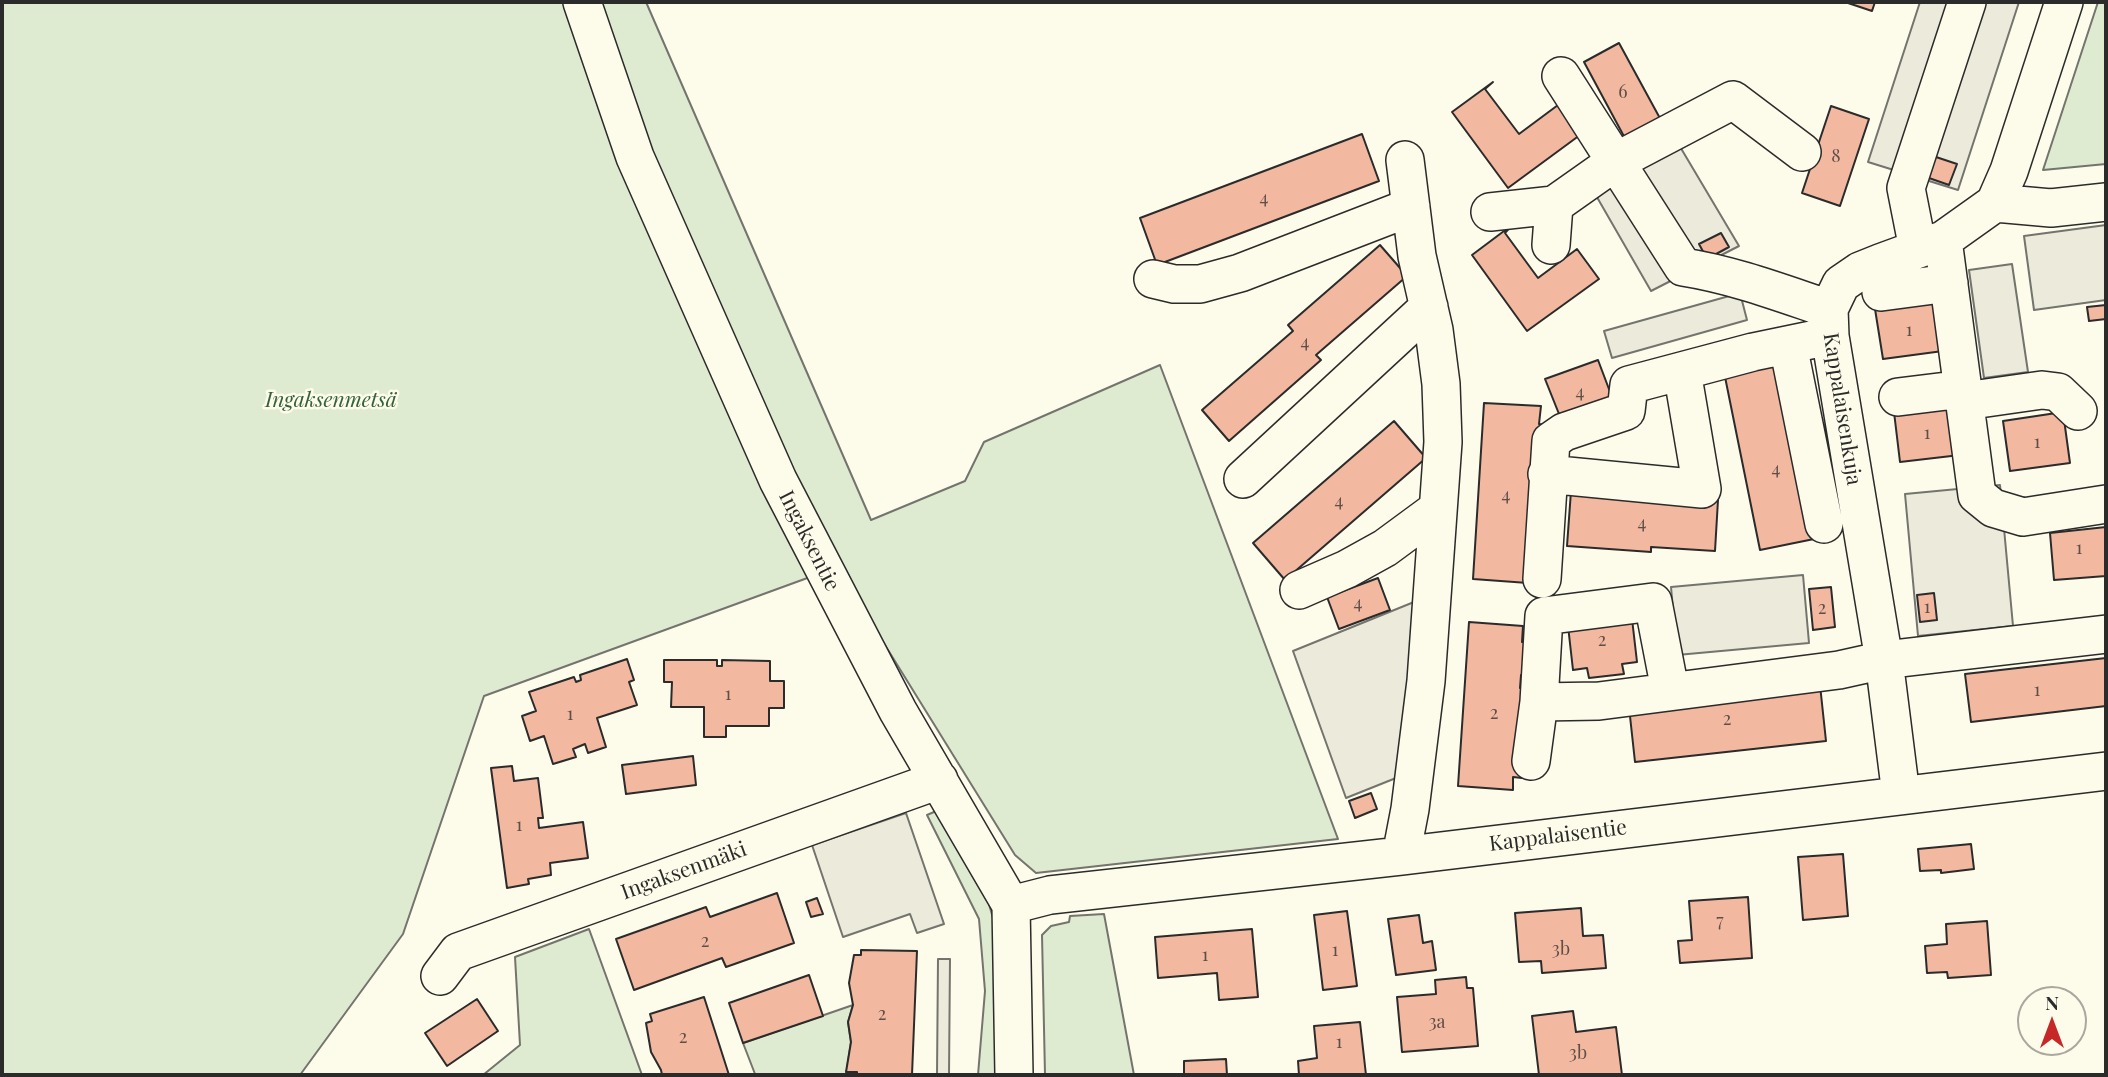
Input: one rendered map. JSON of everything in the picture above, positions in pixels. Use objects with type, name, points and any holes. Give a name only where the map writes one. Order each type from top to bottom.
[{"type":"street","name":"Ingaksentie","points":[[582,2],[635,157],[778,481],[898,711],[1011,905],[1014,1075]]},
{"type":"street","points":[[1967,2],[1906,188],[1949,283],[1964,395],[1966,498],[2023,517],[2106,504]]},
{"type":"street","points":[[2064,2],[2009,170],[1995,203],[2051,208],[2106,202]]},
{"type":"street","points":[[1542,579],[1551,441],[1564,432],[1626,411],[1629,385],[1788,345],[1829,323],[1783,291],[1713,271],[1683,267],[1562,76]]},
{"type":"street","points":[[1490,212],[1554,205],[1615,162],[1733,100],[1802,152]]},
{"type":"street","points":[[1401,856],[1410,809],[1426,681],[1443,442],[1441,384],[1429,307],[1417,256],[1405,160]]},
{"type":"street","name":"Kappalaisenkuja","points":[[1901,795],[1884,660],[1829,323],[1842,284],[1860,271],[1931,245],[1995,203]]},
{"type":"street","points":[[1551,245],[1554,205]]},
{"type":"street","points":[[1153,279],[1174,284],[1200,284],[1240,273],[1411,207]]},
{"type":"street","points":[[1881,292],[1949,283]]},
{"type":"street","points":[[1243,479],[1429,307]]},
{"type":"street","points":[[1788,345],[1824,524]]},
{"type":"street","points":[[1547,474],[1702,489],[1682,371]]},
{"type":"street","points":[[1898,397],[2042,390],[2058,392],[2078,411]]},
{"type":"street","points":[[1299,590],[1348,569],[1385,548],[1438,509]]},
{"type":"street","points":[[1531,761],[1539,702],[1544,616],[1653,603],[1670,690]]},
{"type":"street","points":[[1539,702],[1599,701],[1839,670],[1884,660],[2106,634]]},
{"type":"street","name":"Kappalaisentie","points":[[1011,905],[1050,895],[1401,856],[2106,771]]},
{"type":"street","name":"Ingaksenmäki","points":[[440,976],[458,952],[939,780]]},
{"type":"green space","name":"Ingaksenmetsä","points":[[2,2],[646,2],[871,520],[965,481],[984,442],[1160,365],[1338,839],[1036,873],[1015,855],[880,637],[843,565],[484,696],[403,934],[300,1075],[2,1075]]},
{"type":"green space","points":[[2098,2],[2106,2],[2106,164],[2043,170]]},
{"type":"green space","points":[[941,809],[984,887],[993,918],[996,1075],[978,1075],[985,991],[979,919],[927,815]]},
{"type":"green space","points":[[1104,914],[1134,1075],[1045,1075],[1042,935],[1051,926],[1069,922],[1070,916]]},
{"type":"green space","points":[[589,929],[642,1075],[483,1075],[520,1045],[515,957]]},
{"type":"green space","points":[[853,1005],[848,1022],[851,1042],[846,1075],[755,1074],[743,1043]]},
{"type":"shaded area","points":[[1920,2],[2019,2],[1958,190],[1868,162]]},
{"type":"shaded area","points":[[1679,145],[1739,246],[1651,291],[1594,192]]},
{"type":"shaded area","points":[[2106,225],[2106,300],[2034,310],[2024,236]]},
{"type":"shaded area","points":[[2012,264],[2028,372],[1984,378],[1969,270]]},
{"type":"shaded area","points":[[1740,293],[1747,320],[1612,358],[1604,331]]},
{"type":"shaded area","points":[[2000,485],[2013,626],[1918,636],[1905,494]]},
{"type":"shaded area","points":[[1803,575],[1809,643],[1677,655],[1671,587]]},
{"type":"shaded area","points":[[1414,602],[1406,774],[1346,798],[1293,651]]},
{"type":"shaded area","points":[[906,813],[944,924],[917,933],[910,914],[843,937],[812,845]]},
{"type":"shaded area","points":[[938,959],[950,959],[949,1075],[937,1075]]},
{"type":"building","points":[[1845,2],[1875,2],[1872,11]]},
{"type":"building","points":[[1619,43],[1662,122],[1627,142],[1584,62]]},
{"type":"building","points":[[1493,82],[1485,89],[1519,134],[1558,105],[1580,135],[1508,188],[1452,112]]},
{"type":"building","points":[[1831,106],[1869,119],[1840,206],[1802,193]]},
{"type":"building","points":[[1362,134],[1379,181],[1157,265],[1140,218]]},
{"type":"building","points":[[1933,156],[1957,164],[1949,185],[1926,177]]},
{"type":"building","points":[[1512,225],[1505,233],[1538,278],[1577,249],[1599,279],[1527,331],[1472,255]]},
{"type":"building","points":[[1721,233],[1729,247],[1707,259],[1699,244]]},
{"type":"building","points":[[1380,245],[1407,276],[1316,355],[1321,360],[1229,441],[1202,410],[1293,331],[1288,325]]},
{"type":"building","points":[[1936,300],[1943,351],[1883,359],[1875,309]]},
{"type":"building","points":[[2106,305],[2106,319],[2089,321],[2087,307]]},
{"type":"building","points":[[1775,357],[1814,539],[1760,550],[1723,367]]},
{"type":"building","points":[[1598,360],[1615,405],[1563,424],[1545,379]]},
{"type":"building","points":[[1484,403],[1541,406],[1539,424],[1547,425],[1528,583],[1473,579]]},
{"type":"building","points":[[1954,405],[1960,455],[1900,462],[1894,412]]},
{"type":"building","points":[[2063,412],[2070,463],[2010,471],[2003,421]]},
{"type":"building","points":[[1394,421],[1426,458],[1285,580],[1253,543]]},
{"type":"building","points":[[1571,491],[1718,500],[1715,551],[1651,547],[1651,552],[1567,546]]},
{"type":"building","points":[[2106,527],[2106,576],[2054,580],[2050,533]]},
{"type":"building","points":[[1378,578],[1390,610],[1339,629],[1327,597]]},
{"type":"building","points":[[1831,587],[1835,627],[1813,630],[1809,589]]},
{"type":"building","points":[[1934,593],[1937,620],[1920,622],[1917,595]]},
{"type":"building","points":[[1631,610],[1637,662],[1622,664],[1624,674],[1589,678],[1587,668],[1573,670],[1567,617]]},
{"type":"building","points":[[1469,622],[1523,626],[1522,642],[1530,643],[1528,675],[1521,675],[1520,688],[1528,688],[1525,721],[1518,721],[1516,744],[1524,745],[1522,778],[1513,777],[1513,790],[1458,786]]},
{"type":"building","points":[[2106,658],[2106,706],[1971,722],[1965,674]]},
{"type":"building","points":[[627,659],[634,680],[629,682],[637,705],[597,718],[606,747],[588,753],[585,744],[573,749],[576,757],[553,764],[544,736],[530,741],[522,716],[536,711],[529,692],[574,677],[576,682],[581,680],[580,675]]},
{"type":"building","points":[[664,660],[717,660],[717,666],[722,666],[722,660],[770,661],[770,681],[784,681],[784,708],[769,708],[769,726],[726,726],[726,737],[704,737],[704,707],[671,707],[672,682],[664,682]]},
{"type":"building","points":[[1820,685],[1826,741],[1635,762],[1629,707]]},
{"type":"building","points":[[693,756],[696,785],[626,794],[622,765]]},
{"type":"building","points":[[512,766],[514,781],[538,778],[543,818],[538,818],[539,828],[583,822],[588,858],[550,863],[551,875],[528,879],[529,884],[507,888],[491,768]]},
{"type":"building","points":[[1371,793],[1377,809],[1355,818],[1349,801]]},
{"type":"building","points":[[1971,844],[1974,869],[1941,873],[1941,870],[1920,871],[1918,849]]},
{"type":"building","points":[[1843,854],[1848,916],[1803,920],[1798,857]]},
{"type":"building","points":[[777,893],[794,943],[726,967],[722,958],[634,990],[616,939],[706,907],[710,917]]},
{"type":"building","points":[[1748,897],[1752,958],[1680,963],[1678,941],[1692,940],[1689,901]]},
{"type":"building","points":[[817,898],[823,914],[811,917],[806,902]]},
{"type":"building","points":[[1581,908],[1583,936],[1603,935],[1606,968],[1542,973],[1541,961],[1519,962],[1515,913]]},
{"type":"building","points":[[1347,911],[1357,986],[1323,990],[1314,915]]},
{"type":"building","points":[[1419,915],[1423,943],[1432,941],[1436,970],[1396,975],[1388,919]]},
{"type":"building","points":[[1987,921],[1991,975],[1948,978],[1947,972],[1927,973],[1925,946],[1947,944],[1946,924]]},
{"type":"building","points":[[1252,929],[1258,997],[1219,1000],[1217,973],[1158,978],[1155,937]]},
{"type":"building","points":[[861,950],[917,951],[912,1075],[857,1075],[857,1072],[846,1072],[851,1042],[848,1022],[853,1005],[849,983],[854,955],[861,955]]},
{"type":"building","points":[[809,975],[823,1016],[743,1043],[729,1003]]},
{"type":"building","points":[[1466,977],[1467,988],[1473,988],[1478,1046],[1402,1052],[1397,997],[1436,994],[1435,980]]},
{"type":"building","points":[[704,997],[729,1075],[662,1075],[651,1052],[646,1023],[652,1021],[650,1014]]},
{"type":"building","points":[[477,999],[498,1031],[447,1066],[425,1033]]},
{"type":"building","points":[[1573,1011],[1576,1032],[1616,1027],[1622,1075],[1539,1075],[1532,1016]]},
{"type":"building","points":[[1360,1022],[1366,1075],[1299,1075],[1298,1061],[1317,1058],[1314,1026]]},
{"type":"building","points":[[1226,1059],[1227,1075],[1184,1075],[1184,1061]]}]
